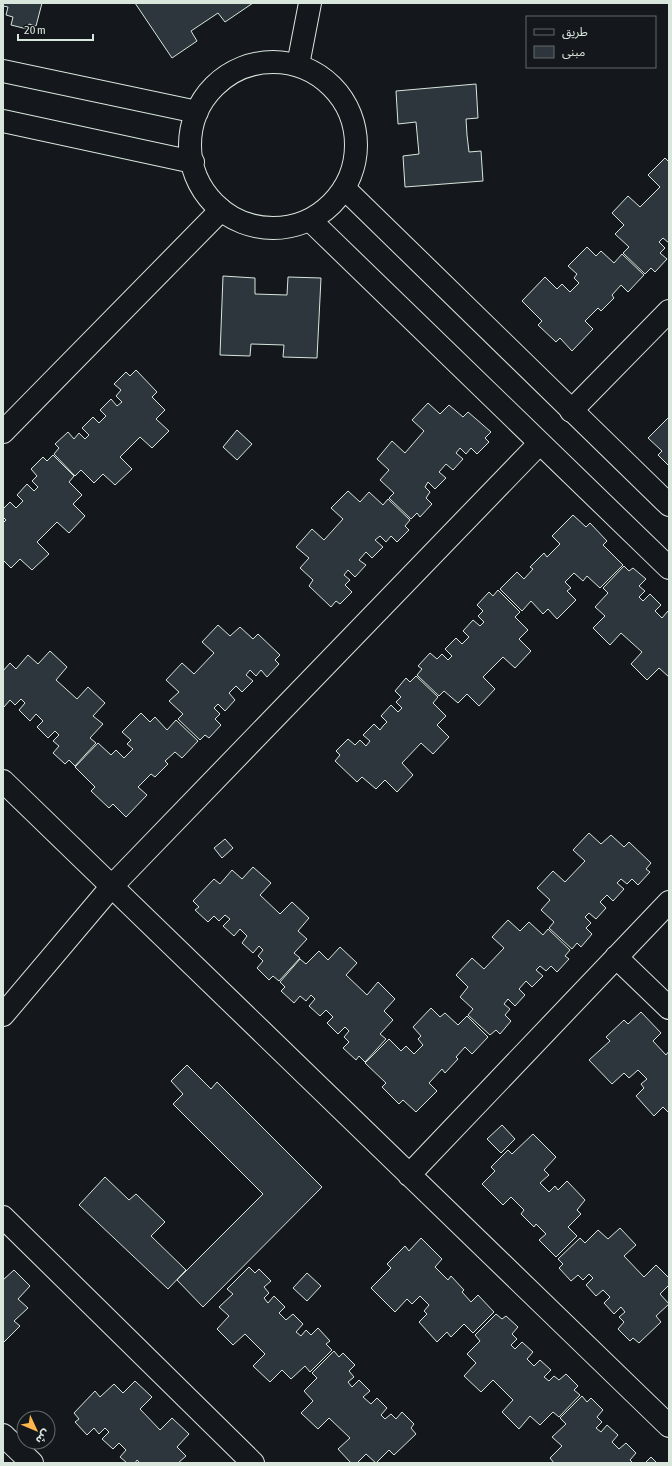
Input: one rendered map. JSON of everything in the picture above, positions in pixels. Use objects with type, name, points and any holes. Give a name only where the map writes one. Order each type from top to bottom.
[{"type":"street","points":[[298,65],[310,3]]},
{"type":"street","points":[[274,62],[298,65],[321,76],[340,94],[352,116],[357,141],[354,167],[344,188],[330,207],[310,220],[288,227],[264,228],[242,222],[221,210],[206,195],[196,176],[191,156],[191,134],[197,112],[210,92],[228,75],[250,65],[274,62]]},
{"type":"street","points":[[3,71],[197,112]]},
{"type":"street","points":[[3,121],[192,162]]},
{"type":"street","points":[[344,188],[669,505]]},
{"type":"street","points":[[3,432],[221,210]]},
{"type":"street","points":[[310,220],[539,444],[669,568]]},
{"type":"street","points":[[571,411],[669,311]]},
{"type":"street","points":[[3,1015],[112,886],[539,444]]},
{"type":"street","points":[[3,780],[669,1426]]},
{"type":"street","points":[[409,1175],[669,902]]},
{"type":"street","points":[[616,957],[669,1008]]},
{"type":"street","points":[[3,1217],[253,1463]]},
{"type":"street","points":[[3,1435],[32,1463]]},
{"type":"building","points":[[3,3],[42,3],[36,26],[29,24],[27,29],[11,25],[13,17],[6,15],[8,7],[3,6]]},
{"type":"building","points":[[135,3],[253,3],[225,22],[218,13],[191,31],[197,41],[172,58]]},
{"type":"building","points":[[476,84],[478,118],[466,119],[467,135],[469,152],[481,151],[483,181],[405,187],[403,156],[419,154],[416,122],[398,124],[396,91]]},
{"type":"building","points":[[665,158],[669,162],[669,243],[663,238],[659,242],[665,248],[660,253],[667,259],[655,272],[651,268],[645,274],[623,253],[629,247],[615,234],[624,225],[612,213],[628,196],[640,207],[660,187],[648,175]]},
{"type":"building","points":[[587,247],[596,256],[601,251],[614,263],[622,254],[644,275],[628,292],[621,285],[612,295],[614,298],[601,311],[598,308],[585,321],[593,329],[572,351],[560,338],[556,342],[538,325],[542,321],[522,301],[545,277],[557,289],[562,284],[570,292],[579,283],[574,278],[577,274],[568,266]]},
{"type":"building","points":[[223,276],[255,278],[255,294],[287,295],[288,277],[321,278],[317,358],[283,357],[284,345],[251,344],[250,356],[220,355]]},
{"type":"building","points":[[136,370],[157,392],[152,397],[165,410],[156,419],[169,431],[152,448],[140,437],[120,457],[132,469],[115,485],[103,474],[94,483],[81,470],[75,476],[54,454],[59,448],[55,444],[68,432],[74,439],[79,433],[85,439],[89,435],[82,428],[93,417],[99,423],[106,416],[100,410],[111,399],[117,406],[122,402],[116,396],[121,390],[114,384],[126,372],[130,376]]},
{"type":"building","points":[[428,403],[440,414],[449,405],[463,417],[468,412],[491,432],[485,438],[489,442],[477,454],[471,448],[466,454],[460,448],[456,453],[463,459],[453,470],[446,464],[439,472],[446,478],[435,489],[428,482],[425,487],[430,492],[426,498],[432,504],[420,517],[417,513],[411,519],[389,498],[394,493],[380,480],[389,470],[377,459],[392,441],[405,453],[424,431],[412,420]]},
{"type":"building","points":[[669,417],[669,466],[658,455],[662,451],[648,438]]},
{"type":"building","points":[[237,430],[252,444],[237,460],[223,447]]},
{"type":"building","points":[[53,455],[74,476],[69,482],[82,495],[73,504],[85,516],[69,533],[57,522],[37,542],[49,554],[32,570],[20,559],[11,568],[3,560],[3,523],[6,520],[3,517],[3,509],[10,502],[16,508],[23,501],[17,495],[27,484],[34,491],[38,487],[32,481],[37,476],[31,469],[43,457],[47,461]]},
{"type":"building","points":[[348,491],[360,502],[369,492],[383,505],[388,499],[410,520],[405,526],[409,530],[397,542],[391,536],[386,542],[380,536],[375,540],[383,547],[372,558],[366,552],[359,560],[366,565],[355,577],[348,570],[344,575],[350,580],[345,585],[352,592],[340,604],[336,601],[331,607],[309,586],[313,580],[300,568],[309,558],[296,547],[312,529],[324,540],[343,519],[331,508]]},
{"type":"building","points":[[573,515],[586,527],[590,523],[607,541],[603,545],[623,565],[600,588],[587,576],[583,581],[574,573],[565,582],[571,588],[567,591],[576,600],[557,619],[548,609],[543,614],[531,601],[522,611],[500,589],[517,572],[524,579],[533,569],[530,567],[544,553],[547,557],[560,544],[552,536]]},
{"type":"building","points":[[624,566],[629,571],[633,568],[646,579],[639,586],[645,591],[639,597],[643,601],[650,594],[661,605],[655,611],[662,618],[668,611],[669,612],[669,677],[659,668],[647,680],[631,664],[642,652],[621,633],[610,645],[593,628],[605,616],[595,607],[608,593],[603,588]]},
{"type":"building","points":[[498,590],[520,612],[515,617],[528,630],[519,639],[531,651],[515,668],[503,657],[483,677],[495,689],[479,706],[467,694],[458,703],[444,691],[439,696],[417,675],[422,669],[418,666],[430,653],[437,659],[442,654],[448,660],[452,656],[445,649],[456,638],[462,644],[469,637],[463,631],[473,620],[480,626],[484,622],[478,616],[483,611],[477,605],[489,592],[493,596]]},
{"type":"building","points":[[218,625],[230,636],[240,627],[253,639],[258,634],[280,655],[275,660],[279,664],[267,677],[261,670],[256,676],[250,670],[246,675],[253,681],[242,692],[236,686],[229,693],[235,700],[225,711],[218,704],[214,708],[220,714],[215,719],[221,725],[209,738],[205,735],[200,740],[178,719],[183,714],[169,701],[179,692],[166,680],[182,663],[194,674],[214,653],[202,642]]},
{"type":"building","points":[[50,651],[67,667],[56,680],[77,699],[88,687],[105,703],[93,716],[103,724],[90,738],[96,743],[75,766],[69,760],[65,764],[53,753],[59,746],[53,741],[59,735],[55,731],[48,738],[37,727],[43,721],[36,714],[30,721],[19,710],[25,703],[21,699],[15,705],[10,700],[4,707],[3,706],[3,671],[10,663],[16,669],[28,655],[38,664]]},
{"type":"building","points":[[416,676],[438,697],[433,703],[446,716],[437,725],[449,737],[433,754],[421,743],[402,763],[413,775],[397,792],[385,780],[376,789],[362,777],[357,782],[335,761],[340,755],[336,751],[348,739],[355,745],[360,740],[366,746],[370,741],[363,735],[374,724],[380,730],[387,722],[381,716],[391,705],[398,712],[402,708],[396,702],[401,697],[395,691],[406,678],[410,682]]},
{"type":"building","points":[[141,713],[150,722],[155,717],[167,730],[176,720],[198,741],[182,758],[175,752],[165,761],[168,764],[155,777],[151,774],[138,787],[147,795],[126,817],[113,804],[109,808],[91,791],[95,787],[75,767],[98,743],[111,755],[116,750],[124,758],[133,749],[127,744],[131,740],[122,732]]},
{"type":"building","points":[[589,833],[601,844],[611,835],[624,847],[629,842],[651,863],[646,869],[650,872],[638,885],[632,879],[627,884],[621,879],[617,883],[624,889],[613,901],[607,895],[600,902],[606,908],[596,919],[589,913],[585,917],[591,923],[586,928],[592,934],[581,947],[577,943],[572,949],[549,928],[554,922],[541,910],[550,900],[537,888],[553,871],[565,882],[585,861],[573,850]]},
{"type":"building","points":[[225,839],[233,848],[222,858],[214,848]]},
{"type":"building","points":[[253,867],[271,883],[260,895],[280,914],[292,902],[309,918],[298,931],[307,939],[294,953],[300,958],[279,981],[273,976],[269,980],[257,968],[263,961],[258,956],[263,950],[259,946],[253,953],[242,943],[247,936],[240,929],[234,936],[223,926],[230,919],[225,915],[219,921],[214,916],[208,922],[195,910],[199,907],[193,901],[214,879],[220,884],[232,870],[242,879]]},
{"type":"building","points":[[508,920],[520,931],[529,922],[543,935],[548,929],[570,950],[565,956],[569,959],[557,972],[551,966],[546,971],[540,966],[536,970],[543,976],[532,987],[526,981],[519,989],[525,995],[515,1006],[508,999],[504,1004],[510,1009],[505,1015],[511,1021],[500,1034],[496,1030],[490,1035],[468,1015],[473,1009],[460,997],[468,987],[456,975],[472,958],[484,969],[504,948],[492,937]]},
{"type":"building","points":[[340,947],[357,963],[346,975],[367,995],[378,982],[395,999],[384,1011],[393,1020],[380,1034],[386,1039],[365,1062],[359,1056],[356,1060],[343,1048],[349,1042],[344,1037],[349,1031],[345,1027],[338,1034],[327,1023],[333,1017],[326,1010],[320,1016],[309,1006],[315,999],[311,995],[306,1001],[300,996],[294,1003],[281,991],[285,987],[280,982],[300,959],[306,964],[319,951],[328,960]]},
{"type":"building","points":[[431,1008],[440,1017],[445,1013],[458,1025],[467,1016],[488,1037],[472,1054],[465,1047],[456,1057],[458,1059],[445,1073],[442,1069],[429,1083],[437,1091],[416,1112],[403,1100],[399,1104],[382,1087],[386,1083],[365,1063],[389,1039],[401,1051],[406,1046],[414,1054],[423,1045],[418,1039],[421,1036],[413,1027]]},
{"type":"building","points":[[641,1012],[661,1033],[653,1041],[666,1055],[669,1051],[669,1110],[668,1112],[663,1107],[654,1116],[636,1096],[644,1088],[641,1084],[647,1079],[638,1070],[629,1078],[624,1073],[612,1084],[589,1060],[610,1041],[606,1037],[624,1020],[628,1024]]},
{"type":"building","points":[[187,1065],[211,1089],[217,1082],[322,1187],[203,1307],[177,1280],[263,1194],[173,1104],[183,1094],[171,1081]]},
{"type":"building","points":[[502,1125],[515,1139],[501,1153],[487,1139]]},
{"type":"building","points":[[533,1134],[556,1157],[544,1170],[549,1175],[540,1183],[549,1192],[555,1186],[558,1190],[567,1181],[585,1200],[577,1210],[581,1214],[568,1227],[577,1236],[556,1257],[539,1240],[546,1234],[536,1224],[534,1227],[521,1214],[524,1210],[511,1197],[503,1205],[482,1184],[495,1171],[491,1167],[508,1150],[512,1154]]},
{"type":"building","points":[[105,1177],[129,1200],[136,1194],[165,1222],[151,1236],[186,1270],[168,1289],[79,1205]]},
{"type":"building","points":[[620,1228],[636,1245],[624,1256],[644,1277],[656,1265],[669,1278],[669,1285],[660,1294],[669,1304],[656,1316],[661,1322],[639,1343],[633,1338],[630,1341],[618,1329],[624,1322],[619,1317],[625,1312],[621,1307],[614,1314],[604,1303],[610,1297],[603,1290],[596,1296],[586,1285],[593,1278],[589,1274],[583,1280],[578,1275],[571,1281],[559,1268],[563,1264],[558,1259],[580,1238],[585,1243],[598,1230],[608,1239]]},
{"type":"building","points":[[421,1238],[442,1259],[435,1267],[448,1280],[451,1276],[464,1290],[462,1292],[471,1302],[478,1295],[494,1312],[473,1333],[464,1324],[451,1337],[447,1332],[437,1342],[419,1322],[427,1314],[424,1311],[429,1305],[420,1296],[412,1304],[407,1299],[395,1312],[371,1288],[391,1268],[387,1264],[405,1246],[409,1251]]},
{"type":"building","points":[[249,1267],[255,1273],[259,1269],[271,1281],[264,1287],[269,1293],[264,1298],[268,1303],[274,1296],[285,1307],[279,1313],[286,1320],[293,1314],[303,1324],[296,1332],[301,1336],[306,1330],[311,1335],[318,1328],[330,1341],[326,1344],[332,1350],[310,1372],[305,1366],[291,1379],[282,1370],[270,1382],[253,1366],[265,1354],[245,1334],[233,1345],[217,1329],[229,1316],[219,1307],[233,1294],[227,1289]]},
{"type":"building","points":[[14,1270],[30,1286],[18,1299],[28,1308],[14,1321],[20,1326],[3,1343],[3,1280]]},
{"type":"building","points":[[307,1273],[321,1286],[307,1301],[293,1288]]},
{"type":"building","points":[[496,1314],[502,1319],[506,1316],[518,1327],[512,1334],[517,1339],[511,1345],[515,1349],[522,1342],[533,1352],[527,1359],[534,1366],[540,1360],[551,1370],[544,1377],[549,1381],[554,1376],[559,1380],[566,1374],[578,1386],[574,1390],[580,1395],[559,1417],[553,1412],[540,1425],[530,1416],[519,1429],[502,1412],[513,1400],[493,1380],[481,1392],[464,1376],[476,1363],[467,1354],[480,1341],[475,1335]]},
{"type":"building","points":[[334,1351],[339,1357],[343,1353],[355,1365],[349,1371],[354,1377],[348,1382],[352,1387],[359,1380],[370,1391],[363,1397],[371,1404],[377,1398],[387,1408],[381,1415],[385,1419],[391,1414],[396,1419],[402,1412],[414,1424],[411,1428],[416,1434],[394,1455],[389,1450],[376,1463],[366,1454],[357,1463],[351,1463],[338,1449],[350,1438],[329,1418],[318,1429],[301,1413],[313,1401],[304,1391],[317,1378],[312,1373]]},
{"type":"building","points":[[135,1381],[152,1397],[140,1409],[160,1430],[172,1418],[189,1434],[177,1447],[186,1456],[178,1463],[140,1463],[137,1460],[135,1463],[127,1463],[120,1457],[126,1450],[119,1443],[113,1449],[102,1439],[109,1432],[105,1428],[99,1434],[94,1428],[87,1435],[75,1422],[79,1419],[74,1413],[95,1391],[100,1397],[114,1384],[123,1393]]},
{"type":"building","points":[[582,1396],[587,1402],[591,1398],[603,1410],[597,1417],[602,1422],[596,1428],[601,1432],[607,1425],[618,1435],[612,1442],[619,1449],[626,1443],[636,1453],[630,1460],[633,1463],[554,1463],[550,1458],[562,1446],[552,1437],[566,1424],[560,1418]]},
{"type":"building","points":[[651,1457],[657,1463],[645,1463]]}]
